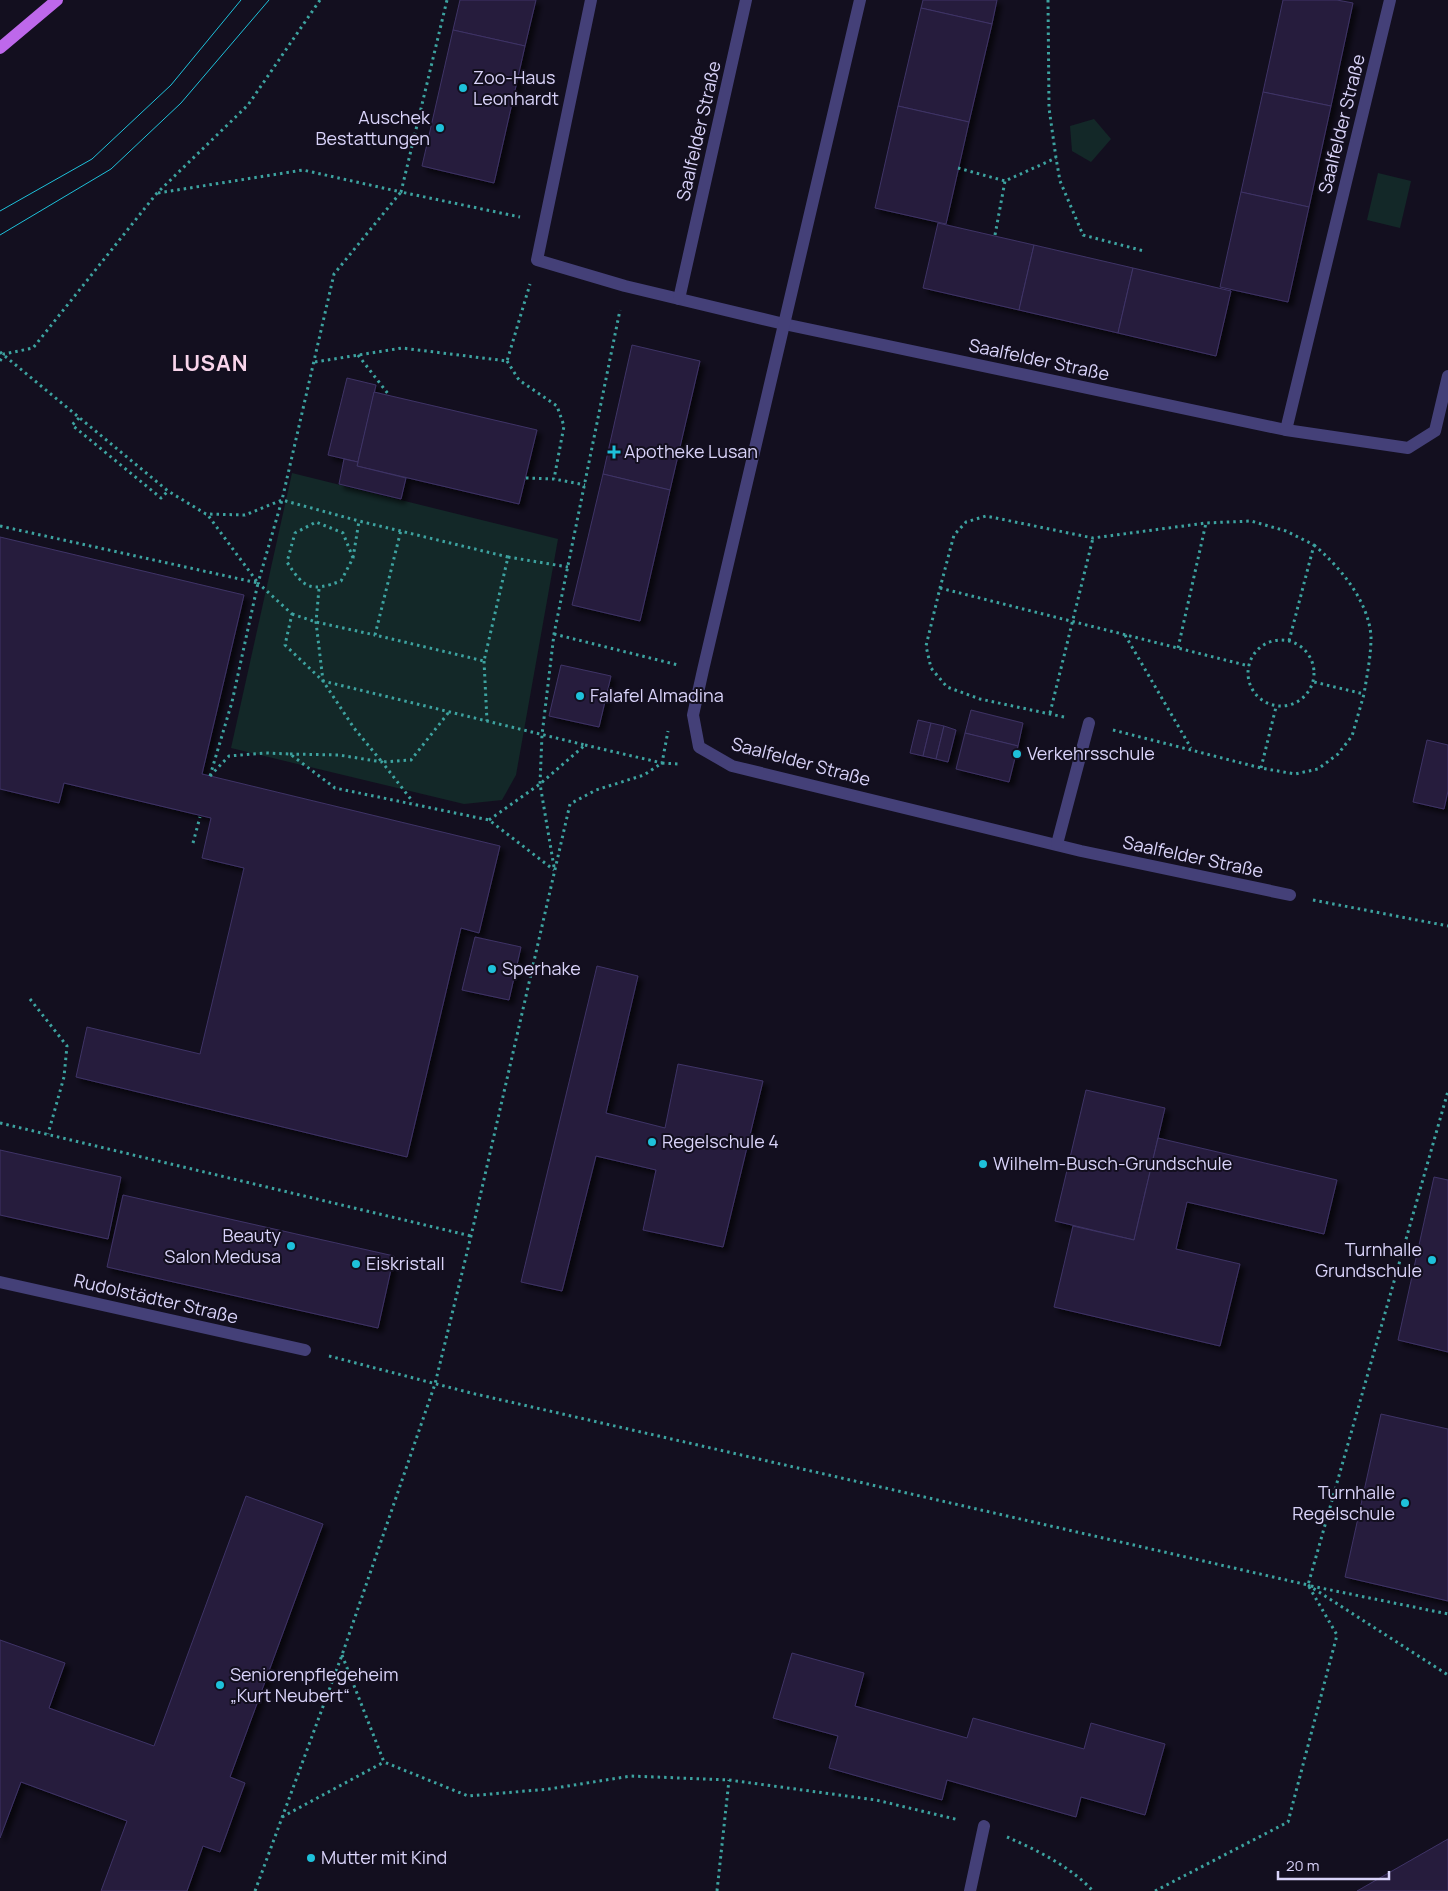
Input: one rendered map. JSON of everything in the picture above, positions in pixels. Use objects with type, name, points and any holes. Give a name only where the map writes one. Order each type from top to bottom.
[{"type":"main road","points":[[0,48],[57,0]]},
{"type":"street","points":[[537,260],[591,0]]},
{"type":"street","name":"Saalfelder Straße","points":[[679,299],[746,0]]},
{"type":"street","name":"Saalfelder Straße","points":[[860,0],[693,715],[699,747],[732,766],[1057,844],[1290,895]]},
{"type":"street","name":"Saalfelder Straße","points":[[1286,430],[1390,0]]},
{"type":"street","name":"Saalfelder Straße","points":[[537,260],[625,286],[784,324],[1286,430],[1408,448],[1435,431],[1448,376]]},
{"type":"street","points":[[1057,844],[1088,723]]},
{"type":"street","name":"Rudolstädter Straße","points":[[0,1282],[304,1350]]},
{"type":"street","points":[[970,1891],[984,1826]]},
{"type":"path","points":[[0,361],[4,354],[33,348],[157,193],[248,105],[320,0]]},
{"type":"path","points":[[447,0],[401,192],[334,274],[282,500],[258,583],[232,702],[210,776],[229,756],[266,753],[339,755],[382,762],[411,760],[448,712]]},
{"type":"path","points":[[1048,0],[1049,108],[1060,181],[1083,235],[1144,251]]},
{"type":"path","points":[[958,168],[1005,181],[1056,158]]},
{"type":"path","points":[[157,193],[304,170],[526,218]]},
{"type":"path","points":[[994,236],[1005,181]]},
{"type":"path","points":[[537,260],[507,361],[519,380],[557,406],[564,426],[554,478]]},
{"type":"path","points":[[554,870],[540,784],[542,735],[554,634],[625,286]]},
{"type":"path","points":[[315,362],[402,348],[507,361]]},
{"type":"path","points":[[0,352],[168,491],[206,514],[258,583],[292,614],[316,622],[484,661]]},
{"type":"path","points":[[358,355],[389,396]]},
{"type":"path","points":[[79,418],[72,425],[161,498],[168,491]]},
{"type":"path","points":[[526,478],[554,478],[585,485]]},
{"type":"path","points":[[206,514],[245,515],[282,500],[359,521],[508,557],[568,567]]},
{"type":"path","points":[[986,516],[1092,538],[1206,523],[1251,521],[1286,531],[1314,545],[1334,562],[1363,608],[1371,635],[1364,694],[1352,736],[1338,754],[1318,770],[1295,774],[1261,768],[1050,713],[980,698],[946,687],[931,668],[926,646],[954,536],[966,522],[986,516]]},
{"type":"path","points":[[352,558],[344,533],[316,522],[295,534],[287,562],[299,581],[319,589],[341,581],[352,558],[359,521]]},
{"type":"path","points":[[1178,648],[1206,523]]},
{"type":"path","points":[[0,526],[258,583]]},
{"type":"path","points":[[375,635],[401,530]]},
{"type":"path","points":[[1050,713],[1074,622],[1092,538]]},
{"type":"path","points":[[1289,641],[1314,545]]},
{"type":"path","points":[[487,721],[484,661],[508,557]]},
{"type":"path","points":[[940,588],[1249,666]]},
{"type":"path","points":[[319,589],[316,622],[323,681]]},
{"type":"path","points":[[292,614],[285,645],[323,681],[354,728],[413,802]]},
{"type":"path","points":[[554,634],[703,670]]},
{"type":"path","points":[[1125,634],[1191,749]]},
{"type":"path","points":[[1280,640],[1289,641],[1297,644],[1309,655],[1314,670],[1314,682],[1307,694],[1301,699],[1286,706],[1276,707],[1254,693],[1250,684],[1249,666],[1252,657],[1264,645],[1280,640]]},
{"type":"path","points":[[323,681],[584,745],[662,763],[682,764]]},
{"type":"path","points":[[1314,682],[1364,694]]},
{"type":"path","points":[[1261,768],[1276,707]]},
{"type":"path","points":[[255,1891],[342,1655],[435,1384],[471,1236],[570,804],[596,790],[644,775],[662,763],[670,724]]},
{"type":"path","points":[[489,820],[540,784],[584,745]]},
{"type":"path","points":[[290,754],[335,788],[413,802],[489,820],[554,870]]},
{"type":"path","points":[[192,843],[200,817]]},
{"type":"path","points":[[1290,895],[1448,926]]},
{"type":"path","points":[[30,999],[67,1046],[64,1077],[48,1134]]},
{"type":"path","points":[[1155,1891],[1288,1822],[1337,1635],[1308,1585],[1448,1091]]},
{"type":"path","points":[[0,1123],[471,1236]]},
{"type":"path","points":[[304,1350],[435,1384],[1308,1585],[1448,1614]]},
{"type":"path","points":[[1308,1585],[1448,1675]]},
{"type":"path","points":[[342,1655],[384,1762],[468,1796],[548,1789],[631,1776],[729,1780],[876,1800],[984,1826],[1036,1849],[1086,1883],[1093,1891]]},
{"type":"path","points":[[282,1817],[384,1762]]},
{"type":"path","points":[[716,1891],[729,1780]]},
{"type":"green space","points":[[1094,119],[1111,139],[1091,162],[1072,151],[1070,126]]},
{"type":"green space","points":[[1378,173],[1411,181],[1400,228],[1367,220]]},
{"type":"green space","points":[[292,473],[558,539],[516,775],[502,800],[464,804],[231,748]]},
{"type":"building","points":[[460,0],[536,0],[525,46],[453,30]]},
{"type":"building","points":[[923,0],[997,0],[992,24],[921,8]]},
{"type":"building","points":[[1283,0],[1337,0],[1353,3],[1331,106],[1263,92]]},
{"type":"building","points":[[921,8],[992,24],[969,122],[898,106]]},
{"type":"building","points":[[453,30],[525,46],[494,183],[422,166]]},
{"type":"building","points":[[1263,92],[1331,106],[1309,207],[1241,192]]},
{"type":"building","points":[[898,106],[969,122],[946,224],[875,208]]},
{"type":"building","points":[[1241,192],[1309,207],[1288,302],[1220,287]]},
{"type":"building","points":[[938,223],[1034,245],[1019,310],[923,288]]},
{"type":"building","points":[[1034,245],[1133,268],[1118,333],[1019,310]]},
{"type":"building","points":[[1133,268],[1231,291],[1216,356],[1118,333]]},
{"type":"building","points":[[632,345],[700,361],[670,490],[603,474]]},
{"type":"building","points":[[347,378],[376,385],[358,462],[328,455]]},
{"type":"building","points":[[374,392],[537,430],[519,504],[357,466]]},
{"type":"building","points":[[344,459],[358,462],[357,466],[406,478],[401,499],[339,484]]},
{"type":"building","points":[[603,474],[670,490],[640,621],[572,605]]},
{"type":"building","points":[[0,537],[244,595],[202,774],[500,846],[479,933],[461,928],[407,1157],[76,1077],[87,1027],[200,1054],[244,868],[202,858],[211,818],[64,783],[59,803],[0,789]]},
{"type":"building","name":"Falafel Almadina","points":[[561,665],[611,676],[599,727],[549,716]]},
{"type":"building","points":[[971,710],[1023,723],[1018,746],[965,733]]},
{"type":"building","points":[[918,720],[931,723],[923,756],[910,753]]},
{"type":"building","points":[[931,723],[944,726],[936,759],[923,756]]},
{"type":"building","points":[[944,726],[956,730],[948,762],[936,759]]},
{"type":"building","points":[[965,733],[1018,746],[1009,782],[956,769]]},
{"type":"building","points":[[1427,740],[1448,745],[1448,791],[1444,809],[1413,802]]},
{"type":"building","name":"Sperhake","points":[[475,937],[521,947],[509,1000],[462,990]]},
{"type":"building","name":"Regelschule 4","points":[[597,966],[638,976],[606,1113],[665,1128],[678,1064],[763,1081],[723,1247],[643,1230],[656,1170],[596,1156],[562,1291],[521,1282]]},
{"type":"building","points":[[1086,1090],[1165,1108],[1134,1240],[1055,1221]]},
{"type":"building","name":"Wilhelm-Busch-Grundschule","points":[[1158,1138],[1337,1180],[1324,1234],[1187,1202],[1176,1249],[1240,1264],[1220,1346],[1054,1307],[1073,1226],[1134,1240]]},
{"type":"building","points":[[0,1150],[121,1177],[108,1239],[0,1215]]},
{"type":"building","name":"Turnhalle Grundschule","points":[[1434,1177],[1448,1180],[1448,1352],[1398,1340]]},
{"type":"building","points":[[123,1195],[394,1256],[378,1328],[107,1267]]},
{"type":"building","name":"Turnhalle Regelschule","points":[[1381,1414],[1448,1429],[1448,1601],[1345,1577]]},
{"type":"building","name":"Seniorenpflegeheim „Kurt Neubert“","points":[[246,1496],[323,1524],[230,1777],[245,1783],[220,1852],[203,1846],[187,1891],[101,1891],[127,1821],[21,1782],[0,1838],[0,1640],[65,1663],[49,1708],[154,1746]]},
{"type":"building","points":[[792,1653],[864,1673],[855,1706],[967,1738],[973,1718],[1084,1749],[1091,1723],[1165,1744],[1145,1815],[1081,1797],[1076,1817],[947,1780],[942,1800],[829,1768],[838,1736],[773,1718]]},
{"type":"building","points":[[1448,1839],[1448,1891],[1357,1891]]},
{"type":"tram line","points":[[0,211],[92,159],[171,85],[241,0]]},
{"type":"tram line","points":[[0,235],[111,169],[181,103],[269,0]]},
{"type":"place","name":"Zoo-Haus Leonhardt","points":[[463,88]]},
{"type":"place","name":"Auschek Bestattungen","points":[[440,128]]},
{"type":"place","name":"Apotheke Lusan","points":[[614,452]]},
{"type":"place","name":"Falafel Almadina","points":[[580,696]]},
{"type":"place","name":"Verkehrsschule","points":[[1017,754]]},
{"type":"place","name":"Sperhake","points":[[492,969]]},
{"type":"place","name":"Regelschule 4","points":[[652,1142]]},
{"type":"place","name":"Wilhelm-Busch-Grundschule","points":[[983,1164]]},
{"type":"place","name":"Beauty Salon Medusa","points":[[291,1246]]},
{"type":"place","name":"Turnhalle Grundschule","points":[[1432,1260]]},
{"type":"place","name":"Eiskristall","points":[[356,1264]]},
{"type":"place","name":"Turnhalle Regelschule","points":[[1405,1503]]},
{"type":"place","name":"Seniorenpflegeheim „Kurt Neubert“","points":[[220,1685]]},
{"type":"place","name":"Mutter mit Kind","points":[[311,1858]]},
{"type":"district","name":"LUSAN","points":[[210,363]]}]
